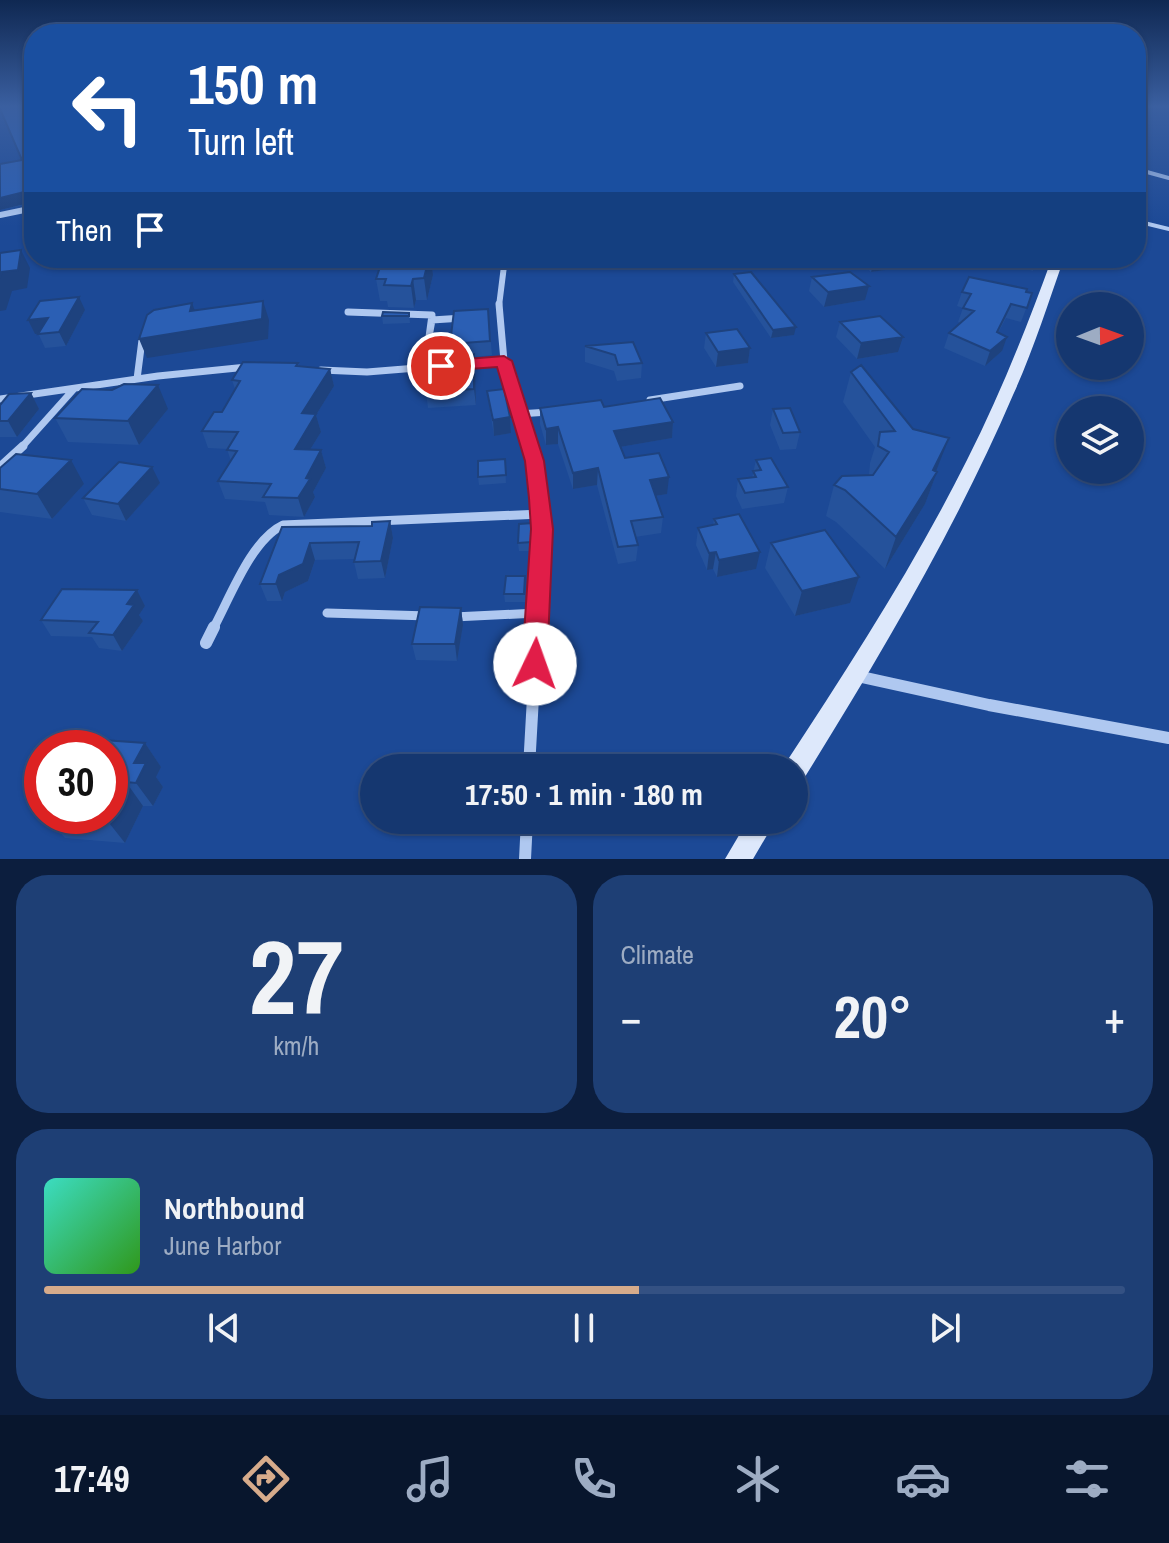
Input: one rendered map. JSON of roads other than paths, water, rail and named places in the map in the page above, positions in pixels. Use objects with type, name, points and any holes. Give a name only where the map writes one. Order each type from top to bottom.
[{"type":"main road","points":[[806,754],[898,608],[988,435],[1034,329],[1055,268]]},
{"type":"main road","points":[[738,859],[754,834]]},
{"type":"street","points":[[1146,172],[1169,178]]},
{"type":"street","points":[[0,215],[24,210]]},
{"type":"street","points":[[504,268],[500,315],[504,361],[534,461],[541,514],[530,754]]},
{"type":"street","points":[[348,312],[432,315],[429,337],[432,320],[472,317]]},
{"type":"street","points":[[486,316],[500,315]]},
{"type":"street","points":[[137,379],[142,340]]},
{"type":"street","points":[[304,369],[367,372],[504,361]]},
{"type":"street","points":[[0,399],[137,379],[256,367]]},
{"type":"street","points":[[644,401],[740,386]]},
{"type":"street","points":[[0,467],[74,389]]},
{"type":"street","points":[[518,414],[556,412]]},
{"type":"street","points":[[206,643],[260,542],[272,530],[283,525],[541,514]]},
{"type":"street","points":[[327,613],[483,618],[537,613]]},
{"type":"street","points":[[856,676],[989,705],[1169,738]]},
{"type":"street","points":[[525,859],[526,834]]},
{"type":"lane","points":[[1146,223],[1169,229]]}]
